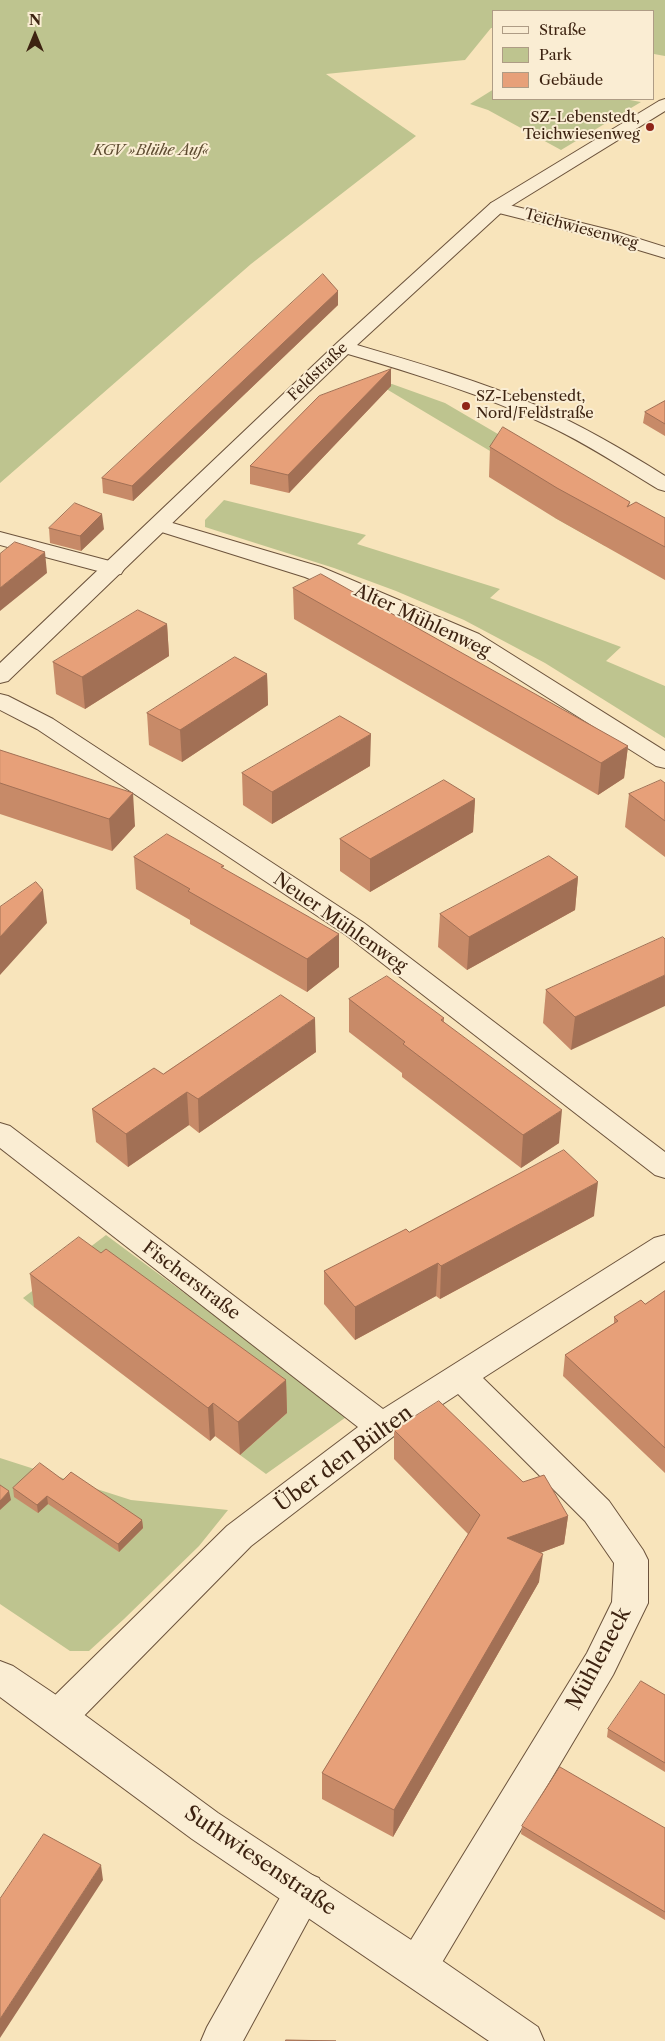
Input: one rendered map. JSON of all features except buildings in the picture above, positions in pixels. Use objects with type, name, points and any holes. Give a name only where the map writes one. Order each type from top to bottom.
[{"type":"street","name":"Feldstraße","points":[[0,676],[344,347],[497,207],[665,104]]},
{"type":"street","name":"Teichwiesenweg","points":[[497,207],[608,235],[665,253]]},
{"type":"street","points":[[344,347],[439,375],[556,422],[618,456],[665,485]]},
{"type":"street","name":"Alter Mühlenweg","points":[[158,525],[313,572],[471,639],[665,761]]},
{"type":"street","points":[[0,538],[113,569]]},
{"type":"street","name":"Neuer Mühlenweg","points":[[0,701],[45,724],[355,929],[665,1167]]},
{"type":"street","name":"Fischerstraße","points":[[0,1133],[382,1427]]},
{"type":"street","name":"Über den Bülten","points":[[58,1717],[239,1536],[382,1427],[665,1246]]},
{"type":"street","name":"Mühleneck","points":[[417,1967],[600,1664],[630,1603],[631,1560],[597,1511],[462,1376]]},
{"type":"street","name":"Suthwiesenstraße","points":[[0,1677],[58,1717],[205,1826],[305,1891],[524,2041]]},
{"type":"street","points":[[221,2041],[305,1891]]},
{"type":"green space","name":"KGV »Blühe Auf«","points":[[0,0],[665,0],[665,56],[655,54],[655,10],[492,10],[492,28],[465,60],[326,74],[416,136],[251,264],[0,483]]},
{"type":"green space","points":[[492,90],[492,100],[630,100],[641,102],[561,150],[488,110],[470,104]]},
{"type":"green space","points":[[378,384],[392,384],[445,403],[631,512],[633,533],[605,546],[555,518],[582,506]]},
{"type":"green space","points":[[224,500],[366,535],[357,544],[500,589],[490,598],[621,647],[606,661],[665,686],[665,738],[545,663],[464,620],[396,591],[334,568],[205,527],[205,520]]},
{"type":"green space","points":[[106,1235],[349,1415],[266,1474],[240,1455],[287,1413],[82,1270],[34,1307],[23,1298]]},
{"type":"green space","points":[[0,1458],[131,1500],[228,1510],[199,1546],[89,1651],[70,1651],[0,1604]]},
{"type":"place","name":"SZ-Lebenstedt, Teichwiesenweg","points":[[650,127]]},
{"type":"place","name":"SZ-Lebenstedt, Nord/Feldstraße","points":[[466,406]]}]
